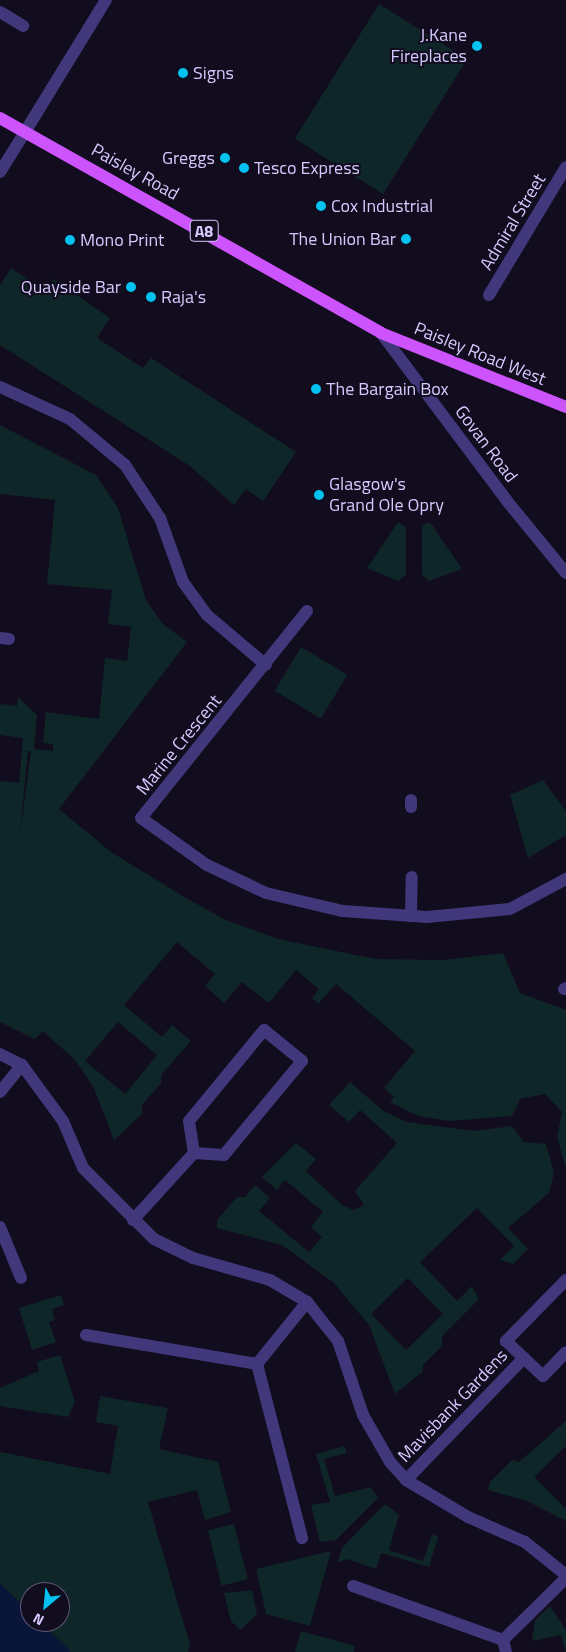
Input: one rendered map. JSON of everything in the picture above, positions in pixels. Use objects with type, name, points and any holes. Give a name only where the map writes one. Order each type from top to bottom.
[{"type":"main road","name":"Paisley Road","points":[[0,118],[381,333]]},
{"type":"main road","name":"Paisley Road West","points":[[381,333],[566,407]]},
{"type":"street","points":[[0,172],[106,0]]},
{"type":"street","points":[[0,12],[23,26]]},
{"type":"street","name":"Admiral Street","points":[[490,294],[566,167]]},
{"type":"street","name":"Govan Road","points":[[381,333],[506,502],[566,573]]},
{"type":"street","points":[[0,388],[70,419],[126,465],[160,518],[183,582],[207,615],[266,665]]},
{"type":"street","name":"Marine Crescent","points":[[307,611],[266,665],[141,818],[207,865],[266,893],[343,912],[411,916],[510,909],[566,879]]},
{"type":"street","points":[[411,916],[412,877]]},
{"type":"street","points":[[264,1030],[302,1061],[224,1155],[194,1153],[188,1120],[264,1030]]},
{"type":"street","name":"Mavisbank Gardens","points":[[0,1054],[22,1065],[63,1122],[83,1168],[132,1220],[173,1250],[270,1280],[307,1302],[338,1341],[363,1415],[390,1462],[406,1480],[468,1517],[525,1542],[566,1576]]},
{"type":"street","points":[[0,1092],[22,1065]]},
{"type":"street","points":[[132,1220],[194,1153]]},
{"type":"street","points":[[0,1227],[21,1278]]},
{"type":"street","name":"Mavisbank Gardens","points":[[566,1280],[506,1340],[543,1376],[566,1352]]},
{"type":"street","points":[[257,1364],[307,1302]]},
{"type":"street","points":[[86,1335],[257,1364]]},
{"type":"street","name":"Mavisbank Gardens","points":[[406,1480],[524,1358]]},
{"type":"street","points":[[257,1364],[302,1538]]},
{"type":"street","points":[[354,1586],[504,1646],[566,1576]]},
{"type":"green space","points":[[379,4],[467,59],[383,194],[295,139]]},
{"type":"green space","points":[[11,268],[45,290],[53,279],[110,318],[97,338],[143,368],[151,358],[296,452],[263,501],[246,489],[234,505],[190,466],[0,345],[0,285]]},
{"type":"green space","points":[[0,425],[96,475],[118,508],[146,600],[162,623],[187,642],[59,809],[111,852],[186,898],[226,920],[278,939],[375,959],[444,960],[503,953],[520,993],[566,1010],[566,1168],[557,1137],[562,1112],[545,1094],[520,1099],[512,1116],[450,1121],[418,1116],[390,1102],[394,1097],[384,1088],[415,1051],[336,984],[318,1004],[312,998],[319,989],[296,970],[269,1003],[242,982],[224,1003],[205,986],[215,974],[177,942],[124,1005],[162,1037],[172,1025],[191,1041],[161,1075],[161,1083],[142,1105],[142,1114],[114,1140],[94,1088],[75,1060],[43,1031],[35,1039],[0,1022],[0,781],[19,783],[23,738],[0,735],[0,704],[17,706],[18,697],[37,715],[34,749],[53,751],[53,744],[43,743],[46,712],[99,719],[105,658],[127,661],[131,627],[108,624],[112,590],[47,584],[55,500],[0,494]],"holes":[[[28,751],[31,751],[20,834],[20,833]],[[118,1022],[157,1055],[125,1094],[85,1061]]]},
{"type":"green space","points":[[398,522],[406,527],[406,575],[398,581],[367,568]]},
{"type":"green space","points":[[430,522],[462,569],[429,581],[422,575],[422,525]]},
{"type":"green space","points":[[301,647],[347,675],[321,719],[275,691]]},
{"type":"green space","points":[[543,780],[566,811],[566,835],[528,858],[510,795]]},
{"type":"green space","points":[[350,1082],[382,1110],[407,1122],[474,1131],[512,1126],[524,1142],[546,1144],[554,1173],[549,1193],[508,1228],[528,1249],[513,1264],[500,1260],[514,1246],[477,1208],[420,1262],[457,1301],[472,1286],[479,1299],[442,1336],[442,1346],[423,1365],[423,1371],[395,1394],[369,1325],[334,1283],[282,1245],[217,1228],[217,1220],[237,1197],[245,1197],[255,1185],[270,1198],[259,1211],[309,1252],[322,1237],[311,1227],[323,1212],[285,1180],[277,1190],[262,1177],[296,1143],[316,1159],[306,1171],[342,1205],[353,1210],[364,1205],[355,1191],[397,1143],[360,1110],[349,1122],[329,1105]],"holes":[[[408,1278],[443,1314],[406,1350],[371,1314]]]},
{"type":"green space","points":[[61,1295],[64,1305],[52,1309],[55,1320],[49,1322],[56,1342],[32,1350],[19,1308]]},
{"type":"green space","points":[[60,1355],[75,1402],[68,1417],[0,1406],[0,1388],[39,1371],[37,1362]]},
{"type":"green space","points":[[100,1396],[168,1408],[159,1449],[218,1462],[231,1512],[205,1520],[197,1490],[148,1502],[190,1645],[188,1652],[71,1652],[50,1632],[70,1632],[70,1582],[20,1582],[20,1603],[0,1584],[0,1452],[110,1474],[118,1426],[96,1422]]},
{"type":"green space","points":[[566,1421],[566,1446],[534,1477],[566,1509],[566,1521],[527,1501],[488,1490],[490,1482],[512,1460],[519,1462]]},
{"type":"green space","points":[[344,1446],[347,1453],[324,1459],[335,1496],[371,1487],[378,1498],[336,1540],[320,1542],[311,1505],[330,1502],[316,1454]]},
{"type":"green space","points":[[385,1504],[399,1515],[389,1550],[423,1561],[432,1534],[438,1537],[429,1567],[381,1553],[376,1569],[347,1559],[337,1563],[342,1548]]},
{"type":"green space","points":[[234,1524],[248,1579],[222,1586],[208,1531]]},
{"type":"green space","points":[[331,1551],[310,1626],[266,1614],[256,1569]]},
{"type":"green space","points":[[252,1590],[257,1614],[240,1630],[231,1621],[224,1593]]},
{"type":"green space","points":[[550,1606],[566,1630],[566,1652],[561,1635],[532,1641],[535,1620]]},
{"type":"green space","points":[[301,1631],[355,1646],[354,1652],[295,1652]]},
{"type":"water","points":[[0,1584],[20,1603],[20,1632],[50,1632],[71,1652],[0,1652]]},
{"type":"place","name":"J.Kane Fireplaces","points":[[477,46]]},
{"type":"place","name":"Signs","points":[[183,73]]},
{"type":"place","name":"Greggs","points":[[225,158]]},
{"type":"place","name":"Tesco Express","points":[[244,168]]},
{"type":"place","name":"Cox Industrial","points":[[321,206]]},
{"type":"place","name":"The Union Bar","points":[[406,239]]},
{"type":"place","name":"Mono Print","points":[[70,240]]},
{"type":"place","name":"Quayside Bar","points":[[131,287]]},
{"type":"place","name":"Raja's","points":[[151,297]]},
{"type":"place","name":"The Bargain Box","points":[[316,389]]},
{"type":"place","name":"Glasgow's Grand Ole Opry","points":[[319,495]]}]
